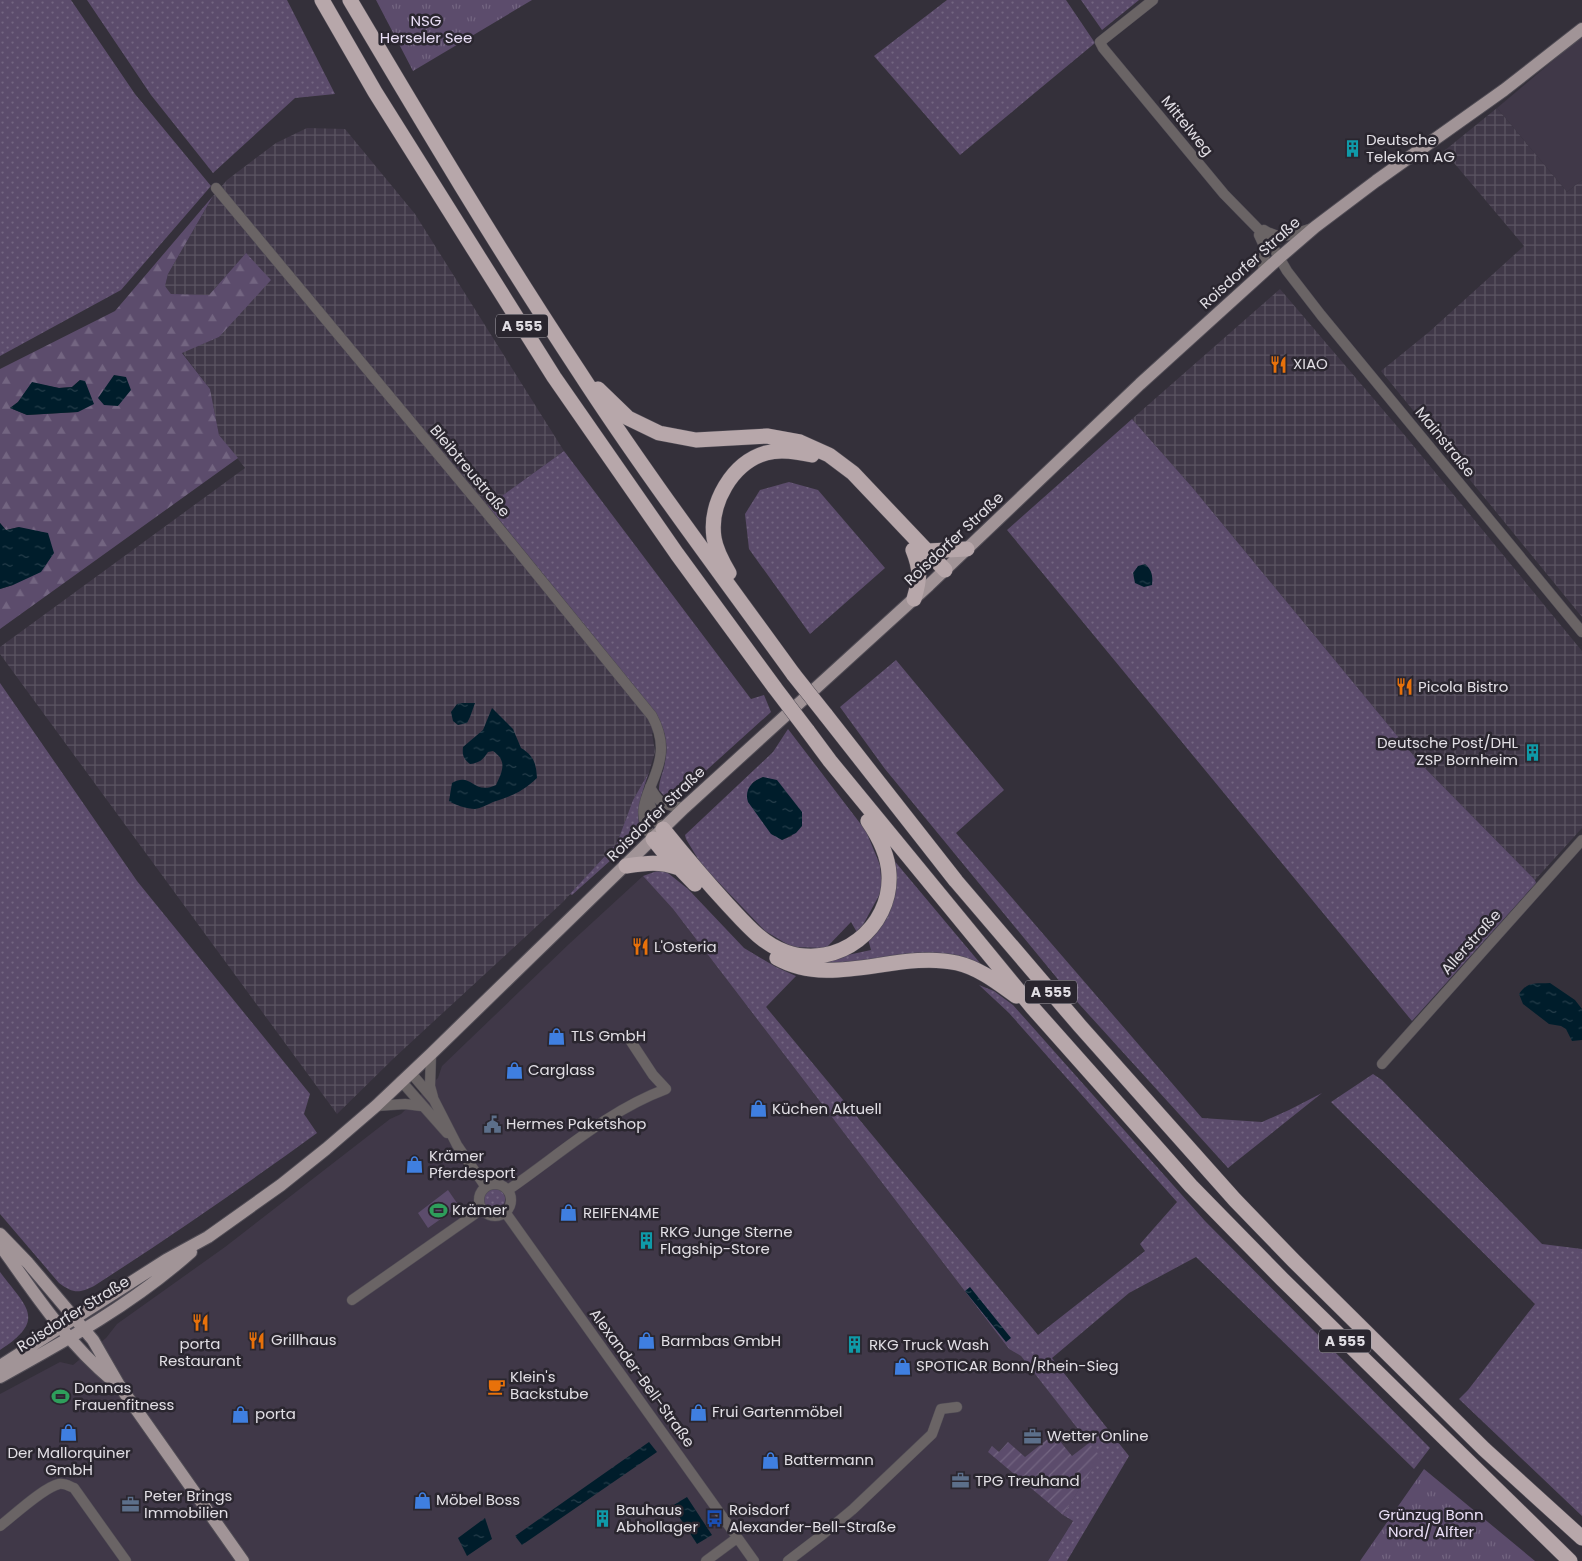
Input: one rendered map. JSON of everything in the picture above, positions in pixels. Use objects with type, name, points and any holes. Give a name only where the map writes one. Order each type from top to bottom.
[{"type":"highway","name":"A 555","points":[[322,0],[375,92],[554,377],[677,554],[830,761],[1032,1007],[1191,1186],[1570,1561]]},
{"type":"highway","name":"A 555","points":[[350,0],[458,182],[577,370],[660,491],[794,675],[956,881],[1080,1026],[1235,1200],[1484,1449],[1582,1538]]},
{"type":"highway","points":[[577,370],[628,418],[659,433],[696,440],[767,436],[800,442],[829,455],[853,473],[920,550],[920,577],[914,599]]},
{"type":"highway","points":[[754,620],[742,592],[720,556],[714,538],[715,517],[720,496],[732,475],[749,462],[766,453],[789,451],[813,455],[841,471],[942,573]]},
{"type":"highway","points":[[920,550],[967,549]]},
{"type":"highway","points":[[658,834],[695,870],[744,923],[763,940],[787,953],[801,956],[822,955],[849,947],[865,935],[878,919],[883,910],[888,892],[890,874],[878,836],[848,794],[830,761]]},
{"type":"highway","points":[[658,834],[662,850],[752,944],[781,960],[819,971],[849,969],[903,960],[929,959],[958,963],[982,972],[1032,1007]]},
{"type":"highway","points":[[626,866],[654,862],[667,864],[682,870]]},
{"type":"main road","name":"Roisdorfer Straße","points":[[0,1377],[107,1316],[170,1271],[208,1237],[281,1185],[376,1106],[684,808],[914,599],[1133,390],[1279,258],[1315,227],[1504,90],[1582,29]]},
{"type":"main road","points":[[0,1234],[28,1263],[93,1340],[120,1386],[243,1561]]},
{"type":"main road","name":"Roisdorfer Straße","points":[[0,1366],[166,1260],[208,1237]]},
{"type":"main road","points":[[0,1245],[68,1338],[94,1365],[120,1386]]},
{"type":"street","name":"Mittelweg","points":[[1153,0],[1100,42],[1224,194],[1269,240],[1287,271]]},
{"type":"street","name":"Bleibtreustraße","points":[[216,188],[469,492],[652,716],[661,740],[660,758],[642,809],[647,830],[658,834]]},
{"type":"street","name":"Mittelweg","points":[[1254,225],[1268,233],[1282,236],[1315,227]]},
{"type":"street","name":"Mittelweg","points":[[1254,225],[1265,248],[1263,273]]},
{"type":"street","name":"Mainstraße","points":[[1287,271],[1582,632]]},
{"type":"street","points":[[649,792],[664,804],[684,808]]},
{"type":"street","name":"Allerstraße","points":[[1382,1064],[1582,840]]},
{"type":"street","points":[[508,1190],[613,1114],[644,1097],[666,1089],[652,1075],[630,1040]]},
{"type":"street","points":[[431,1054],[430,1086],[434,1100],[457,1145]]},
{"type":"street","points":[[406,1077],[434,1100]]},
{"type":"street","points":[[406,1077],[421,1106],[457,1145],[486,1186]]},
{"type":"street","points":[[376,1106],[404,1104],[421,1106]]},
{"type":"street","points":[[498,1184],[508,1190],[510,1202],[505,1212],[493,1216],[487,1214],[479,1204],[481,1191],[486,1186],[498,1184]]},
{"type":"street","points":[[352,1300],[482,1209]]},
{"type":"street","name":"Alexander-Bell-Straße","points":[[505,1212],[754,1561]]},
{"type":"street","points":[[788,1561],[852,1510],[932,1434],[942,1410],[957,1407]]},
{"type":"street","points":[[0,1526],[50,1488],[61,1484],[67,1485],[74,1488],[126,1561]]},
{"type":"street","points":[[706,1561],[737,1538]]},
{"type":"shaded area","points":[[1582,36],[1582,180],[1567,192],[1497,108]]},
{"type":"shaded area","points":[[1497,108],[1567,192],[1582,180],[1582,617],[1381,371],[1429,332],[1524,246],[1444,151]]},
{"type":"shaded area","points":[[307,128],[345,129],[415,214],[564,451],[488,506],[656,713],[665,731],[652,733],[655,752],[649,772],[633,800],[617,843],[563,902],[394,1058],[337,1114],[0,654],[0,647],[245,468],[219,435],[210,389],[182,352],[219,337],[246,253],[209,295],[171,294],[165,286],[168,274],[213,196],[227,180],[276,143]]},
{"type":"shaded area","points":[[1280,289],[1407,438],[1582,651],[1582,828],[1535,880],[1418,761],[1192,487],[1132,419]]},
{"type":"shaded area","points":[[643,876],[673,909],[1009,1349],[1021,1356],[1100,1456],[1063,1515],[1073,1521],[1048,1561],[0,1561],[0,1394],[60,1362],[73,1365],[106,1338],[117,1324],[225,1247],[390,1119],[401,1114],[438,1078],[442,1066]]},
{"type":"green space","points":[[0,0],[71,0],[135,94],[211,186],[121,290],[0,356]]},
{"type":"green space","points":[[87,0],[287,0],[335,94],[295,98],[213,173],[151,95]]},
{"type":"green space","name":"NSG Herseler See","points":[[376,0],[532,0],[413,71]]},
{"type":"green space","points":[[947,0],[1066,0],[1095,43],[960,155],[874,56]]},
{"type":"green space","points":[[1081,0],[1139,0],[1102,30]]},
{"type":"green space","points":[[213,196],[168,274],[165,286],[171,294],[209,295],[246,253],[271,280],[219,337],[182,353],[210,389],[219,435],[238,458],[0,629],[0,589],[13,585],[19,527],[6,530],[0,523],[0,369],[115,311]],"holes":[[[80,380],[78,412],[27,415],[10,408],[18,402],[32,383],[59,388],[72,387]]]},
{"type":"green space","points":[[1132,419],[1192,487],[1418,761],[1535,880],[1536,883],[1412,1021],[1007,530]]},
{"type":"green space","points":[[564,451],[751,699],[764,695],[771,712],[678,796],[666,798],[659,790],[666,759],[666,745],[662,726],[656,713],[488,506]]},
{"type":"green space","points":[[789,482],[818,490],[885,568],[810,634],[749,549],[745,514],[760,490]]},
{"type":"green space","points":[[896,660],[1004,790],[956,833],[1202,1118],[1262,1122],[1322,1093],[1228,1168],[1070,994],[885,769],[840,707]]},
{"type":"green space","points":[[0,683],[137,881],[310,1094],[304,1114],[317,1133],[151,1249],[94,1286],[80,1291],[68,1289],[59,1283],[0,1214]]},
{"type":"green space","points":[[788,729],[866,831],[880,865],[882,890],[858,934],[851,922],[826,948],[792,947],[765,931],[701,864],[686,839],[685,835],[773,752]],"holes":[[[763,777],[792,836],[782,840],[752,783]]]},
{"type":"green space","points":[[649,772],[640,802],[640,834],[572,895],[570,894],[617,843],[633,800]]},
{"type":"green space","points":[[892,858],[985,969],[955,957],[928,954],[911,954],[844,963],[810,963],[871,950],[868,939]]},
{"type":"green space","points":[[663,869],[688,889],[744,948],[776,967],[796,976],[766,1007],[1038,1335],[1145,1251],[1140,1244],[1177,1202],[1009,1013],[979,985],[994,991],[1013,1005],[1205,1221],[1430,1448],[1414,1469],[1196,1257],[1129,1293],[1052,1358],[1129,1456],[1067,1561],[1048,1561],[1073,1521],[1063,1515],[1099,1456],[1021,1356],[1009,1349],[673,909],[643,876]]},
{"type":"green space","points":[[1373,1074],[1382,1080],[1542,1244],[1582,1249],[1582,1516],[1459,1399],[1535,1304],[1331,1102]]},
{"type":"green space","points":[[494,1188],[502,1191],[505,1199],[502,1207],[494,1210],[486,1207],[483,1199],[486,1191]]},
{"type":"green space","name":"Krämer","points":[[448,1190],[459,1206],[428,1228],[418,1213]]},
{"type":"green space","points":[[0,1272],[24,1304],[28,1313],[28,1321],[24,1330],[0,1350]]},
{"type":"green space","points":[[1054,1434],[1072,1456],[1089,1443],[1100,1456],[1063,1515],[988,1452],[992,1446],[999,1452],[1008,1442],[1025,1457]]},
{"type":"green space","name":"Grünzug Bonn Nord/ Alfter","points":[[1424,1469],[1535,1561],[1360,1561]]},
{"type":"water","points":[[114,375],[126,377],[131,390],[118,406],[104,405],[98,398]]},
{"type":"water","points":[[80,380],[85,381],[94,404],[78,412],[27,415],[10,408],[18,402],[32,382],[59,388],[72,387]]},
{"type":"water","points":[[0,523],[6,530],[19,527],[48,533],[54,553],[41,572],[0,589]]},
{"type":"water","points":[[1145,564],[1151,571],[1152,585],[1144,587],[1135,583],[1133,573],[1138,566]]},
{"type":"water","points":[[475,703],[467,723],[458,725],[453,721],[451,712],[457,704]]},
{"type":"water","points":[[492,708],[513,729],[521,748],[532,757],[537,778],[516,793],[482,807],[475,809],[454,804],[449,801],[452,783],[464,780],[482,788],[488,788],[496,785],[502,771],[501,759],[493,751],[488,752],[478,762],[470,764],[463,755],[463,747],[483,730]]},
{"type":"water","points":[[763,777],[777,780],[802,812],[802,826],[796,833],[782,840],[771,834],[748,802],[747,794],[750,786]]},
{"type":"water","points":[[1550,983],[1575,1000],[1582,1009],[1582,1040],[1572,1041],[1566,1029],[1549,1024],[1523,1004],[1519,994],[1522,990],[1532,984]]},
{"type":"water","points":[[970,1287],[1011,1338],[1006,1342],[965,1291]]},
{"type":"water","points":[[649,1442],[657,1452],[522,1545],[515,1536]]},
{"type":"water","points":[[687,1497],[712,1535],[697,1544],[672,1506]]},
{"type":"water","points":[[485,1518],[492,1539],[467,1556],[458,1538]]},
{"type":"place","name":"Deutsche Telekom AG","points":[[1352,149]]},
{"type":"place","name":"XIAO","points":[[1279,364]]},
{"type":"place","name":"Picola Bistro","points":[[1404,687]]},
{"type":"place","name":"Deutsche Post/DHL ZSP Bornheim","points":[[1532,752]]},
{"type":"place","name":"L'Osteria","points":[[640,947]]},
{"type":"place","name":"TLS GmbH","points":[[557,1036]]},
{"type":"place","name":"Carglass","points":[[514,1070]]},
{"type":"place","name":"Küchen Aktuell","points":[[758,1109]]},
{"type":"place","name":"Hermes Paketshop","points":[[492,1124]]},
{"type":"place","name":"Krämer Pferdesport","points":[[415,1165]]},
{"type":"place","name":"Krämer","points":[[438,1210]]},
{"type":"place","name":"REIFEN4ME","points":[[569,1213]]},
{"type":"place","name":"RKG Junge Sterne Flagship-Store","points":[[646,1241]]},
{"type":"place","name":"porta Restaurant","points":[[200,1323]]},
{"type":"place","name":"Grillhaus","points":[[257,1340]]},
{"type":"place","name":"Barmbas GmbH","points":[[647,1341]]},
{"type":"place","name":"RKG Truck Wash","points":[[855,1345]]},
{"type":"place","name":"SPOTICAR Bonn/Rhein-Sieg","points":[[902,1366]]},
{"type":"place","name":"Klein's Backstube","points":[[496,1386]]},
{"type":"place","name":"Donnas Frauenfitness","points":[[60,1397]]},
{"type":"place","name":"Frui Gartenmöbel","points":[[698,1412]]},
{"type":"place","name":"porta","points":[[241,1414]]},
{"type":"place","name":"Der Mallorquiner GmbH","points":[[69,1432]]},
{"type":"place","name":"Wetter Online","points":[[1033,1436]]},
{"type":"place","name":"Battermann","points":[[770,1460]]},
{"type":"place","name":"TPG Treuhand","points":[[961,1481]]},
{"type":"place","name":"Möbel Boss","points":[[422,1500]]},
{"type":"place","name":"Peter Brings Immobilien","points":[[130,1505]]},
{"type":"place","name":"Bauhaus Abhollager","points":[[602,1519]]},
{"type":"place","name":"Roisdorf Alexander-Bell-Straße","points":[[715,1519]]}]
